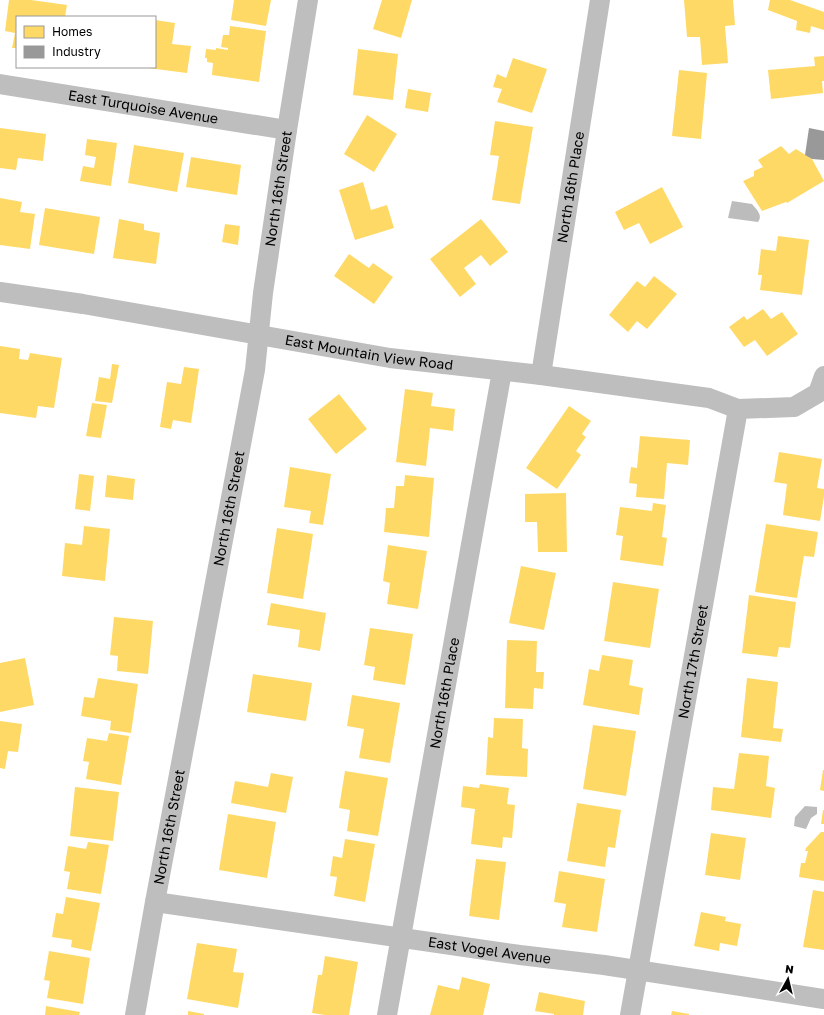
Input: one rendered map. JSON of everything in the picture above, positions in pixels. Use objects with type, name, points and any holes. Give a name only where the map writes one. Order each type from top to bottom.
[{"type":"street","name":"North 16th Street","points":[[135,1015],[255,370],[263,293],[308,0]]},
{"type":"street","name":"North 16th Place","points":[[541,375],[600,0]]},
{"type":"street","name":"East Turquoise Avenue","points":[[0,84],[287,130]]},
{"type":"street","name":"East Mountain View Road","points":[[0,292],[83,304],[390,358],[541,375],[709,398],[738,409]]},
{"type":"street","name":"North 16th Place","points":[[387,1015],[502,371]]},
{"type":"street","points":[[738,409],[794,407],[818,393],[824,376]]},
{"type":"street","name":"North 17th Street","points":[[630,1015],[738,409]]},
{"type":"street","name":"East Vogel Avenue","points":[[155,902],[520,955],[604,965],[824,999]]},
{"type":"shaded area","points":[[732,201],[752,204],[760,215],[758,222],[728,218]]},
{"type":"shaded area","points":[[805,806],[817,807],[817,814],[811,818],[806,829],[794,826],[795,817]]},
{"type":"building: Homes","points":[[9,0],[31,0],[67,5],[65,16],[16,16],[16,48],[12,48],[15,33],[5,31]]},
{"type":"building: Homes","points":[[234,0],[271,0],[266,26],[231,20]]},
{"type":"building: Homes","points":[[382,0],[412,0],[401,38],[373,29]]},
{"type":"building: Homes","points":[[684,0],[733,0],[735,25],[725,26],[728,63],[702,65],[700,37],[687,37]]},
{"type":"building: Homes","points":[[770,0],[790,0],[824,12],[824,30],[811,26],[810,33],[796,30],[797,21],[768,10]]},
{"type":"building: Homes","points":[[156,20],[175,23],[172,44],[191,46],[187,73],[148,68],[156,68]]},
{"type":"building: Homes","points":[[230,26],[266,31],[259,82],[212,75],[213,63],[207,62],[207,58],[205,58],[206,49],[216,50],[216,48],[228,50],[228,48],[221,47],[223,35],[229,35]]},
{"type":"building: Homes","points":[[358,49],[398,54],[393,100],[353,95]]},
{"type":"building: Homes","points":[[824,56],[824,81],[822,81],[823,93],[771,99],[768,70],[815,66],[814,57]]},
{"type":"building: Homes","points":[[513,58],[547,69],[532,113],[497,102],[502,89],[493,87],[497,74],[506,78]]},
{"type":"building: Homes","points":[[679,70],[707,73],[701,139],[672,136]]},
{"type":"building: Homes","points":[[408,89],[431,93],[428,112],[405,108]]},
{"type":"building: Homes","points":[[367,115],[397,134],[374,172],[344,154]]},
{"type":"building: Homes","points":[[495,121],[533,127],[520,204],[492,200],[499,156],[490,155]]},
{"type":"building: Homes","points":[[0,128],[46,134],[43,161],[18,158],[16,170],[0,168]]},
{"type":"building: Homes","points":[[87,139],[117,143],[111,186],[80,181],[83,166],[94,168],[96,157],[85,155]]},
{"type":"building: Homes","points":[[134,145],[184,153],[177,192],[128,183]]},
{"type":"building: Homes","points":[[781,146],[789,154],[796,149],[812,159],[824,181],[787,203],[786,202],[762,211],[743,181],[754,176],[754,171],[763,167],[758,160]]},
{"type":"building: Homes","points":[[191,157],[241,165],[237,195],[186,187]]},
{"type":"building: Homes","points":[[363,182],[371,210],[387,205],[394,228],[355,240],[339,190]]},
{"type":"building: Homes","points":[[662,187],[683,227],[650,244],[639,223],[624,230],[615,212]]},
{"type":"building: Homes","points":[[0,198],[22,202],[20,212],[35,214],[30,249],[0,245]]},
{"type":"building: Homes","points":[[45,208],[100,217],[94,254],[39,245]]},
{"type":"building: Homes","points":[[119,219],[144,224],[144,230],[160,233],[156,264],[113,258]]},
{"type":"building: Homes","points":[[481,219],[508,252],[490,266],[481,255],[464,268],[476,284],[460,297],[430,259]]},
{"type":"building: Homes","points":[[225,224],[240,226],[238,245],[222,242]]},
{"type":"building: Homes","points":[[778,236],[809,240],[802,295],[760,290],[762,275],[758,275],[761,249],[776,251]]},
{"type":"building: Homes","points":[[349,254],[369,268],[373,263],[393,277],[374,304],[334,276]]},
{"type":"building: Homes","points":[[654,276],[677,294],[647,329],[637,321],[628,332],[609,315],[637,281],[645,287]]},
{"type":"building: Homes","points":[[763,309],[771,319],[782,312],[798,334],[767,356],[755,340],[744,347],[729,327],[744,316],[747,320]]},
{"type":"building: Homes","points":[[0,346],[20,349],[19,359],[28,360],[30,353],[62,358],[54,408],[38,406],[36,418],[0,413]]},
{"type":"building: Homes","points":[[112,364],[119,365],[112,403],[95,401],[99,377],[110,379]]},
{"type":"building: Homes","points":[[184,367],[199,369],[191,423],[173,420],[171,429],[160,427],[167,382],[181,384]]},
{"type":"building: Homes","points":[[405,389],[433,393],[431,406],[455,409],[453,431],[430,428],[426,466],[396,462]]},
{"type":"building: Homes","points":[[339,394],[367,429],[336,454],[308,419]]},
{"type":"building: Homes","points":[[92,403],[107,405],[101,438],[86,436]]},
{"type":"building: Homes","points":[[569,406],[591,421],[582,434],[586,437],[576,451],[581,455],[557,489],[526,468]]},
{"type":"building: Homes","points":[[640,436],[690,440],[688,465],[667,463],[664,499],[636,497],[637,484],[629,483],[631,467],[637,468]]},
{"type":"building: Homes","points":[[779,452],[822,459],[817,488],[824,489],[820,521],[783,515],[787,484],[774,482]]},
{"type":"building: Homes","points":[[290,467],[331,474],[323,525],[309,523],[311,511],[284,507]]},
{"type":"building: Homes","points":[[79,474],[94,476],[90,511],[75,509]]},
{"type":"building: Homes","points":[[107,475],[135,479],[133,500],[105,497]]},
{"type":"building: Homes","points":[[405,475],[434,478],[429,537],[384,532],[386,508],[394,508],[396,486],[404,486]]},
{"type":"building: Homes","points":[[566,493],[567,552],[538,552],[537,522],[525,522],[525,494]]},
{"type":"building: Homes","points":[[653,503],[666,505],[662,537],[667,538],[663,566],[620,560],[623,536],[616,535],[620,507],[652,511]]},
{"type":"building: Homes","points":[[766,524],[818,532],[814,557],[804,556],[797,598],[755,592]]},
{"type":"building: Homes","points":[[84,526],[110,529],[105,581],[62,576],[65,543],[82,545]]},
{"type":"building: Homes","points":[[277,528],[313,534],[303,599],[267,593]]},
{"type":"building: Homes","points":[[388,545],[427,551],[418,609],[387,604],[390,583],[383,581]]},
{"type":"building: Homes","points":[[521,566],[556,573],[544,630],[509,623]]},
{"type":"building: Homes","points":[[613,582],[659,589],[650,648],[604,641]]},
{"type":"building: Homes","points":[[749,595],[796,602],[790,648],[779,647],[777,657],[742,653]]},
{"type":"building: Homes","points":[[271,603],[326,613],[320,651],[298,647],[300,630],[267,625]]},
{"type":"building: Homes","points":[[114,617],[153,621],[148,674],[117,671],[118,656],[110,655]]},
{"type":"building: Homes","points":[[370,628],[413,634],[405,685],[373,680],[375,667],[364,665]]},
{"type":"building: Homes","points":[[507,640],[537,641],[536,672],[544,672],[543,689],[534,688],[533,709],[505,708]]},
{"type":"building: Homes","points":[[602,655],[633,660],[629,685],[643,688],[639,715],[583,705],[589,669],[599,671]]},
{"type":"building: Homes","points":[[25,658],[34,705],[0,712],[0,663]]},
{"type":"building: Homes","points":[[253,674],[312,683],[306,721],[247,712]]},
{"type":"building: Homes","points":[[98,678],[138,684],[131,733],[110,730],[111,721],[81,716],[84,697],[94,698]]},
{"type":"building: Homes","points":[[747,678],[778,682],[773,728],[783,729],[781,742],[741,737]]},
{"type":"building: Homes","points":[[352,695],[400,703],[390,763],[359,758],[364,729],[347,726]]},
{"type":"building: Homes","points":[[494,718],[523,719],[522,748],[528,749],[527,777],[486,775],[488,737],[493,738]]},
{"type":"building: Homes","points":[[0,721],[22,724],[18,752],[8,751],[5,769],[0,768]]},
{"type":"building: Homes","points":[[593,725],[636,731],[626,796],[583,789]]},
{"type":"building: Homes","points":[[109,733],[129,736],[121,785],[86,779],[89,762],[83,761],[87,738],[107,741]]},
{"type":"building: Homes","points":[[739,753],[769,756],[766,786],[775,788],[771,818],[711,810],[713,787],[734,789]]},
{"type":"building: Homes","points":[[824,770],[824,791],[820,790]]},
{"type":"building: Homes","points":[[345,771],[388,778],[378,836],[347,831],[350,810],[339,808]]},
{"type":"building: Homes","points":[[271,773],[293,777],[286,813],[231,803],[235,781],[268,787]]},
{"type":"building: Homes","points":[[480,784],[509,788],[507,804],[515,805],[512,838],[503,837],[502,848],[471,844],[475,809],[461,807],[463,786],[479,788]]},
{"type":"building: Homes","points":[[75,787],[119,792],[113,841],[70,836]]},
{"type":"building: Homes","points":[[577,803],[621,810],[615,848],[608,847],[605,867],[567,861]]},
{"type":"building: Homes","points":[[823,810],[824,824],[821,824]]},
{"type":"building: Homes","points":[[228,814],[276,822],[267,878],[219,870]]},
{"type":"building: Homes","points":[[821,832],[824,832],[824,881],[799,877],[801,863],[805,863],[808,851],[805,851],[806,848]]},
{"type":"building: Homes","points":[[711,833],[746,838],[740,880],[705,875]]},
{"type":"building: Homes","points":[[345,839],[375,844],[365,902],[334,896],[337,877],[330,876],[333,856],[342,858]]},
{"type":"building: Homes","points":[[88,842],[109,845],[101,894],[67,889],[70,872],[64,871],[68,846],[86,849]]},
{"type":"building: Homes","points":[[476,859],[506,862],[499,920],[469,916]]},
{"type":"building: Homes","points":[[559,871],[605,879],[597,932],[562,927],[566,904],[554,902]]},
{"type":"building: Homes","points":[[813,890],[824,892],[824,950],[803,947]]},
{"type":"building: Homes","points":[[66,897],[100,903],[91,951],[71,947],[72,940],[52,937],[56,913],[63,914]]},
{"type":"building: Homes","points":[[701,912],[726,917],[725,921],[741,924],[737,946],[720,943],[719,951],[694,946]]},
{"type":"building: Homes","points":[[197,943],[237,949],[233,972],[244,973],[238,1008],[187,999]]},
{"type":"building: Homes","points":[[49,951],[90,958],[83,1004],[47,998],[50,981],[44,980]]},
{"type":"building: Homes","points":[[325,956],[358,962],[349,1015],[325,1015],[312,1013],[318,975],[322,975]]},
{"type":"building: Homes","points":[[462,977],[490,984],[483,1015],[430,1015],[438,985],[459,990]]},
{"type":"building: Homes","points":[[539,992],[585,1001],[583,1015],[554,1015],[535,1011]]},
{"type":"building: Homes","points":[[46,1006],[80,1012],[79,1015],[45,1015]]},
{"type":"building: Homes","points":[[188,1011],[204,1014],[204,1015],[188,1015]]},
{"type":"building: Homes","points":[[672,1011],[689,1014],[689,1015],[671,1015]]},
{"type":"building: Industry","points":[[809,128],[824,131],[824,160],[812,159],[805,155]]}]
